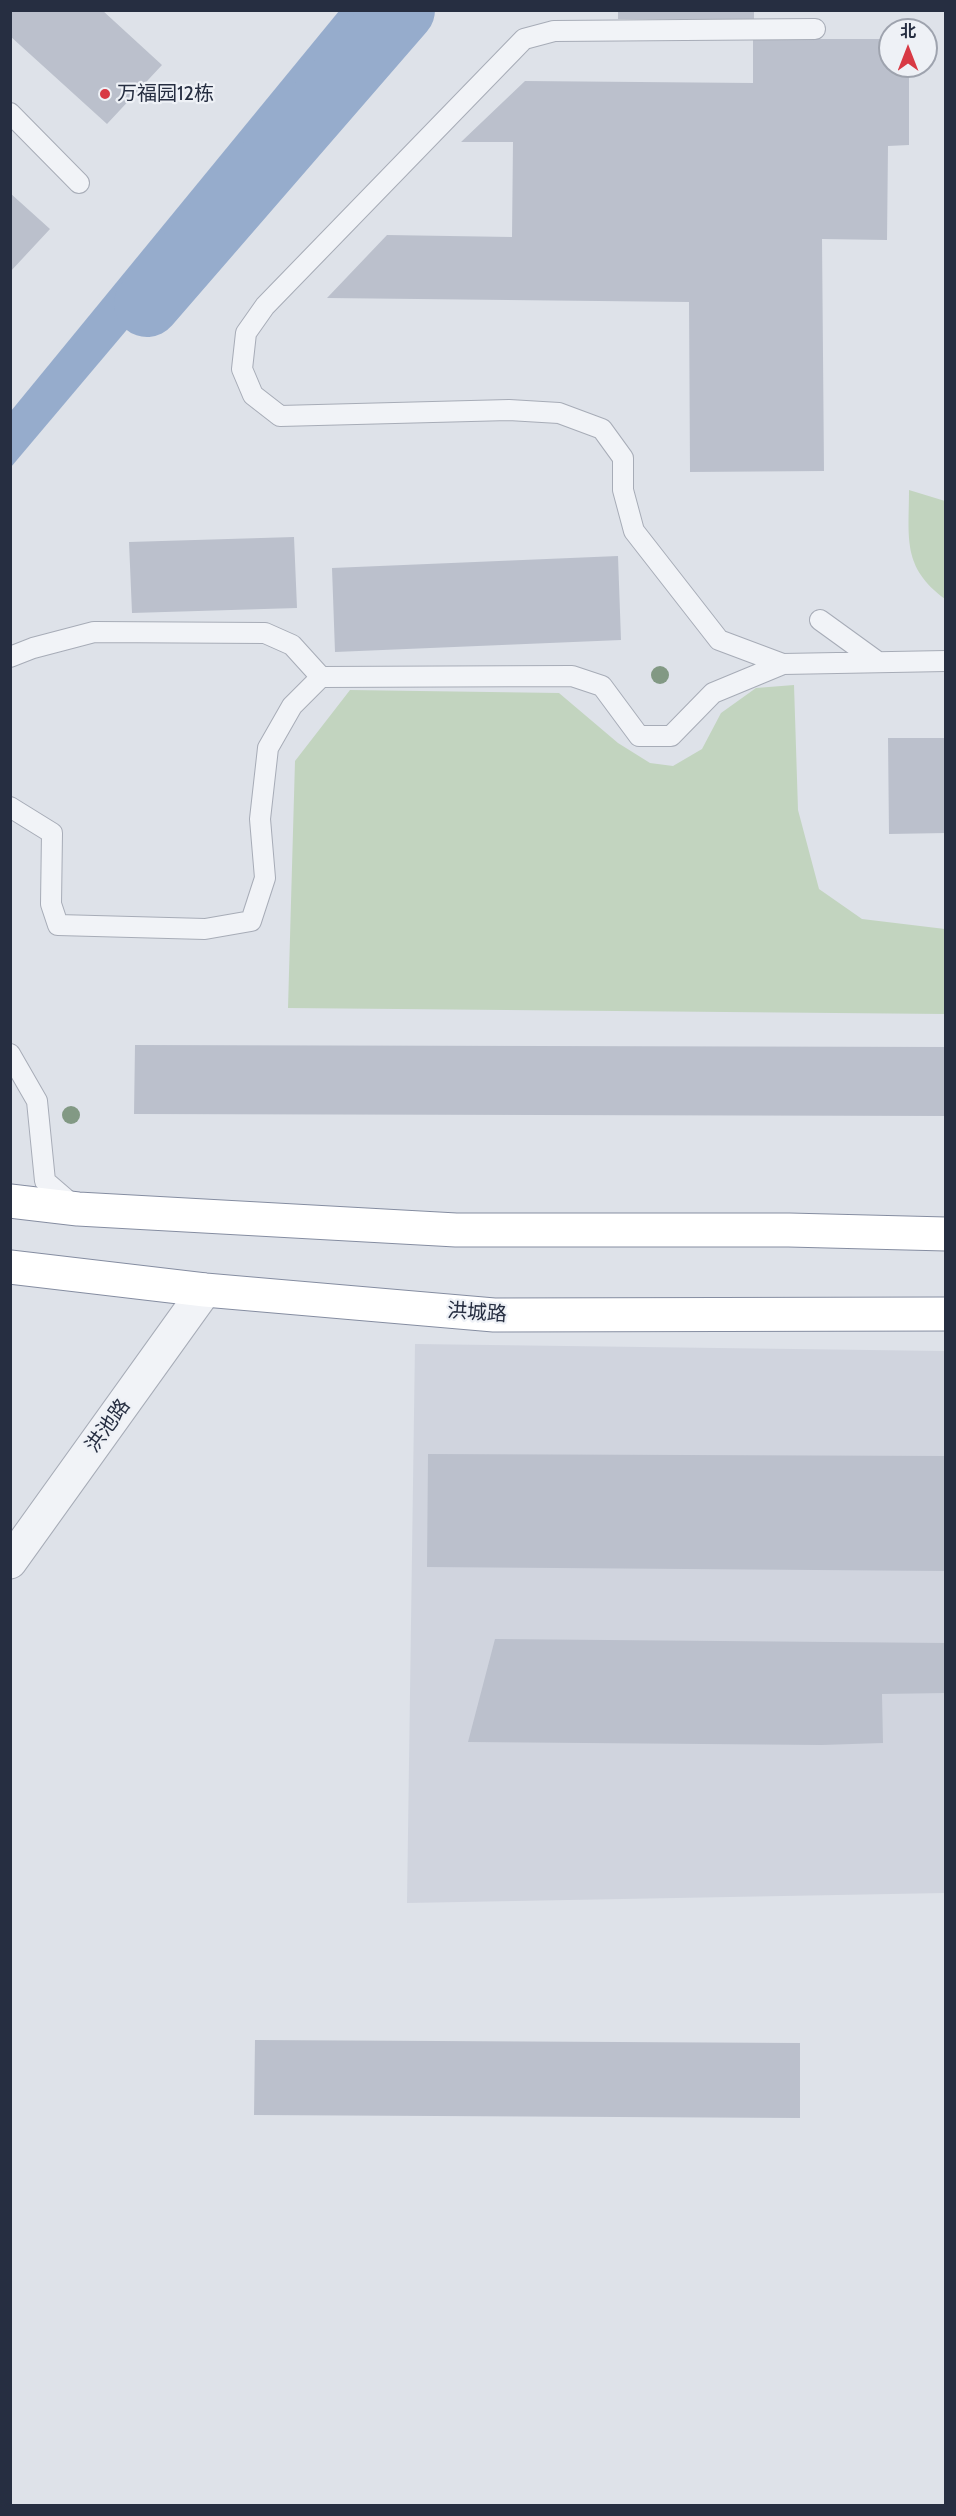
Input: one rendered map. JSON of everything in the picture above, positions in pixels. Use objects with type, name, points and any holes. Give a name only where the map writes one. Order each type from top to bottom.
[{"type":"highway","points":[[10,1201],[78,1209],[456,1230],[789,1230],[945,1234]]},
{"type":"highway","name":"洪城路","points":[[10,1267],[205,1290],[494,1315],[945,1314]]},
{"type":"street","name":"洪池路","points":[[10,1562],[205,1290]]},
{"type":"lane","points":[[783,664],[719,640],[634,531],[623,490],[623,458],[602,429],[559,413],[509,410],[280,416],[253,395],[242,369],[246,333],[265,306],[524,39],[537,34],[554,32],[815,29]]},
{"type":"lane","points":[[10,113],[79,183]]},
{"type":"lane","points":[[820,620],[878,662]]},
{"type":"lane","points":[[10,657],[33,648],[94,632],[266,633],[292,645],[321,677]]},
{"type":"lane","points":[[10,807],[52,833],[51,904],[58,925],[205,929],[252,921],[266,878],[260,819],[268,748],[292,706],[321,677],[572,676],[602,686],[639,736],[671,736],[713,693],[783,664],[945,661]]},
{"type":"lane","points":[[10,1054],[37,1101],[45,1181],[78,1209]]},
{"type":"shaded area","points":[[415,1344],[945,1351],[945,1893],[407,1903]]},
{"type":"green space","points":[[909,490],[945,501],[945,599],[921,575],[911,551]]},
{"type":"green space","points":[[794,685],[798,810],[819,889],[862,919],[945,929],[945,1014],[288,1008],[295,761],[350,690],[559,693],[618,743],[650,763],[673,766],[702,749],[721,713],[756,688]]},
{"type":"water","points":[[339,11],[396,11],[11,467],[11,411]]},
{"type":"building","name":"万福园12栋","points":[[10,10],[102,10],[162,65],[107,124],[10,36]]},
{"type":"building","points":[[618,10],[754,10],[754,19],[618,19]]},
{"type":"building","points":[[753,39],[878,39],[878,78],[909,78],[909,145],[888,146],[887,240],[822,239],[824,471],[690,472],[689,302],[327,298],[387,235],[512,237],[513,142],[461,142],[525,81],[753,83]]},
{"type":"building","points":[[10,193],[50,229],[10,272]]},
{"type":"building","points":[[294,537],[297,608],[132,613],[129,542]]},
{"type":"building","points":[[618,556],[621,640],[335,652],[332,568]]},
{"type":"building","points":[[888,738],[946,738],[946,833],[889,834]]},
{"type":"building","points":[[135,1045],[946,1047],[946,1116],[134,1114]]},
{"type":"building","points":[[428,1454],[946,1456],[946,1571],[427,1567]]},
{"type":"building","points":[[495,1639],[946,1643],[946,1693],[882,1694],[883,1743],[822,1745],[468,1742]]},
{"type":"building","points":[[255,2040],[800,2043],[800,2118],[254,2115]]},
{"type":"waterway","points":[[147,304],[402,10]]},
{"type":"place","name":"万福园12栋","points":[[105,94]]}]
